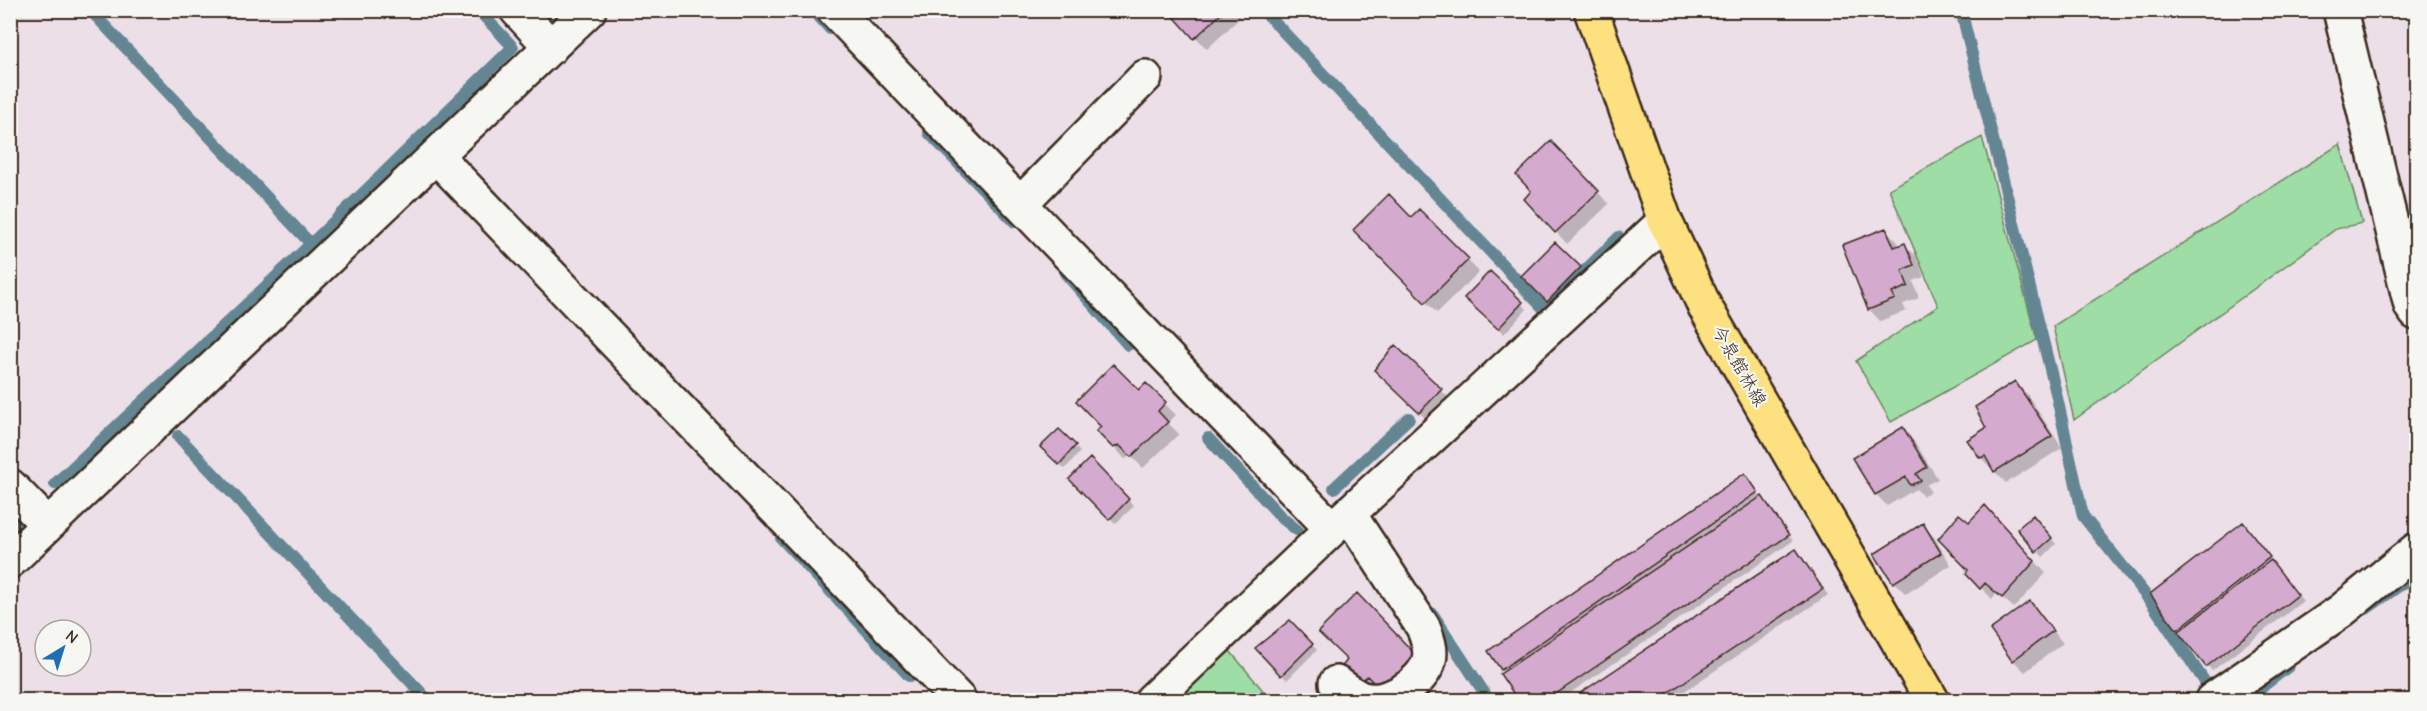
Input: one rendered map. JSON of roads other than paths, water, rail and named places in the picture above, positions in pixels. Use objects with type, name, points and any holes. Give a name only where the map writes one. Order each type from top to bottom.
[{"type":"main road","name":"今泉館林線","points":[[1592,10],[1665,221],[1705,307],[1932,700]]},
{"type":"street","points":[[517,10],[551,47]]},
{"type":"street","points":[[10,561],[589,10]]},
{"type":"street","points":[[834,10],[1020,204],[1340,521],[1423,627],[1429,644],[1429,660],[1422,673],[1408,687],[1394,696],[1375,700],[1361,699],[1336,683]]},
{"type":"street","points":[[2340,10],[2411,306],[2416,313]]},
{"type":"street","points":[[1020,204],[1144,76]]},
{"type":"street","points":[[436,156],[959,700]]},
{"type":"street","points":[[1152,700],[1340,521],[1665,221]]},
{"type":"street","points":[[10,486],[48,525]]},
{"type":"street","points":[[2212,700],[2341,611],[2416,550]]},
{"type":"waterway","points":[[90,10],[311,244]]},
{"type":"waterway","points":[[55,484],[311,244],[513,47],[478,10]]},
{"type":"waterway","points":[[813,10],[830,29]]},
{"type":"waterway","points":[[1263,10],[1545,310],[1619,237]]},
{"type":"waterway","points":[[1961,10],[2056,393],[2083,516],[2151,602],[2207,685]]},
{"type":"waterway","points":[[929,133],[1015,222]]},
{"type":"waterway","points":[[1065,273],[1128,345]]},
{"type":"waterway","points":[[1334,488],[1409,418]]},
{"type":"waterway","points":[[178,436],[428,700]]},
{"type":"waterway","points":[[1208,438],[1282,518],[1297,530]]},
{"type":"waterway","points":[[10,514],[16,521],[10,526]]},
{"type":"waterway","points":[[781,538],[909,676]]},
{"type":"waterway","points":[[2366,609],[2416,574]]},
{"type":"waterway","points":[[1432,613],[1489,700]]},
{"type":"waterway","points":[[2245,700],[2289,666]]}]
